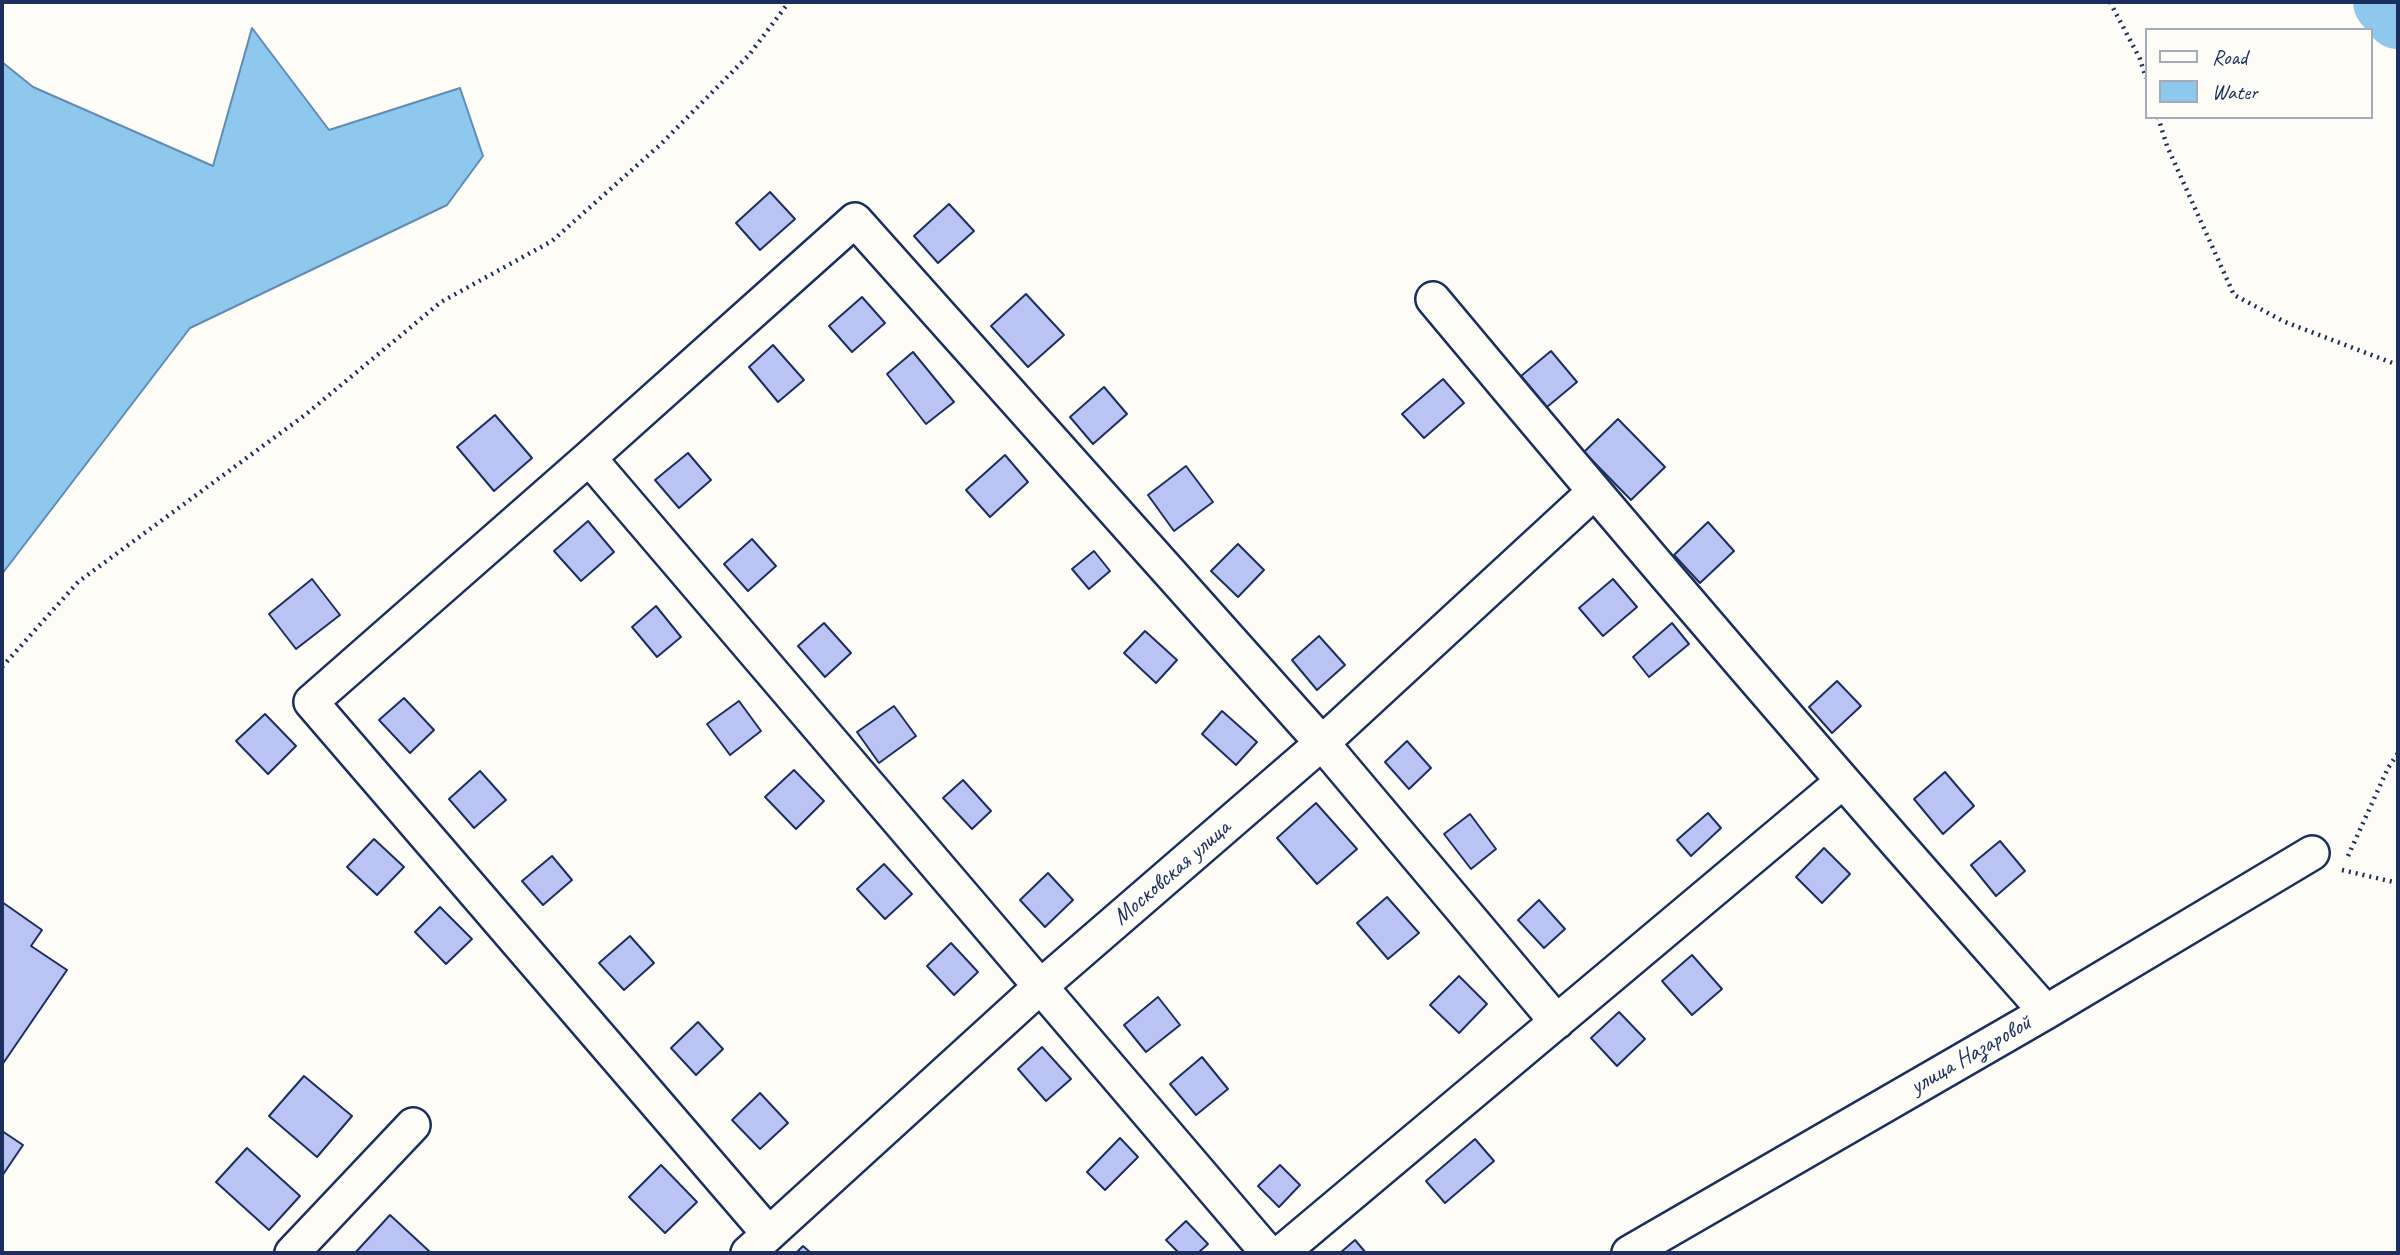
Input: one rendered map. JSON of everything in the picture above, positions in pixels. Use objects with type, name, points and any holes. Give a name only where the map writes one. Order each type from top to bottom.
[{"type":"street","points":[[758,1244],[311,702],[855,220],[1322,743],[1557,1022]]},
{"type":"street","points":[[1433,299],[1842,782],[2046,1012]]},
{"type":"street","points":[[589,458],[1268,1253]]},
{"type":"street","name":"Московская улица","points":[[758,1244],[1041,986],[1322,743],[1594,492]]},
{"type":"street","points":[[1280,1253],[1842,782]]},
{"type":"street","name":"улица Назаровой","points":[[1629,1253],[2046,1012],[2312,853]]},
{"type":"street","points":[[292,1253],[413,1125]]},
{"type":"path","points":[[2,667],[78,582],[305,415],[441,302],[552,241],[661,144],[750,55],[789,2]]},
{"type":"path","points":[[2110,2],[2144,72]]},
{"type":"path","points":[[2159,119],[2167,146],[2234,295],[2285,322],[2398,365]]},
{"type":"path","points":[[2398,753],[2388,768],[2342,871],[2398,883]]},
{"type":"water","points":[[252,28],[329,130],[460,88],[483,156],[447,205],[190,328],[2,574],[2,62],[33,87],[213,166]]},
{"type":"building","points":[[770,192],[795,219],[760,250],[736,223]]},
{"type":"building","points":[[949,204],[974,231],[938,263],[914,236]]},
{"type":"building","points":[[1026,294],[1064,335],[1028,367],[991,326]]},
{"type":"building","points":[[862,297],[885,323],[852,352],[829,326]]},
{"type":"building","points":[[773,345],[804,380],[778,402],[749,367]]},
{"type":"building","points":[[1551,351],[1577,382],[1547,407],[1521,376]]},
{"type":"building","points":[[913,352],[954,402],[926,424],[887,374]]},
{"type":"building","points":[[1443,379],[1464,403],[1424,438],[1402,414]]},
{"type":"building","points":[[1104,387],[1127,414],[1093,444],[1070,417]]},
{"type":"building","points":[[495,415],[532,458],[494,491],[457,447]]},
{"type":"building","points":[[1618,419],[1665,467],[1631,500],[1584,452]]},
{"type":"building","points":[[688,453],[711,480],[679,508],[655,480]]},
{"type":"building","points":[[1005,455],[1028,482],[990,517],[966,490]]},
{"type":"building","points":[[1186,466],[1213,502],[1174,531],[1148,495]]},
{"type":"building","points":[[588,521],[614,552],[581,581],[554,551]]},
{"type":"building","points":[[1708,522],[1734,551],[1700,583],[1674,555]]},
{"type":"building","points":[[752,539],[776,566],[748,591],[724,564]]},
{"type":"building","points":[[1238,544],[1264,570],[1238,597],[1211,571]]},
{"type":"building","points":[[1094,551],[1110,571],[1089,589],[1072,569]]},
{"type":"building","points":[[312,579],[340,615],[296,649],[269,614]]},
{"type":"building","points":[[1613,579],[1637,607],[1603,636],[1579,608]]},
{"type":"building","points":[[656,606],[681,637],[657,657],[632,627]]},
{"type":"building","points":[[824,623],[851,653],[825,677],[798,646]]},
{"type":"building","points":[[1672,623],[1689,644],[1649,677],[1633,657]]},
{"type":"building","points":[[1145,631],[1177,660],[1156,683],[1124,653]]},
{"type":"building","points":[[1319,636],[1345,665],[1317,690],[1292,660]]},
{"type":"building","points":[[1837,681],[1861,706],[1832,733],[1809,707]]},
{"type":"building","points":[[404,698],[434,730],[410,753],[379,720]]},
{"type":"building","points":[[739,701],[761,731],[730,755],[707,724]]},
{"type":"building","points":[[894,706],[916,736],[879,763],[857,732]]},
{"type":"building","points":[[1222,711],[1257,742],[1236,765],[1202,734]]},
{"type":"building","points":[[265,714],[296,746],[268,774],[236,741]]},
{"type":"building","points":[[1407,741],[1431,768],[1409,789],[1385,762]]},
{"type":"building","points":[[794,770],[824,801],[796,829],[765,797]]},
{"type":"building","points":[[480,771],[506,800],[474,828],[449,799]]},
{"type":"building","points":[[1945,772],[1974,806],[1943,834],[1914,799]]},
{"type":"building","points":[[963,780],[991,811],[972,829],[943,798]]},
{"type":"building","points":[[1316,803],[1357,849],[1317,884],[1277,838]]},
{"type":"building","points":[[1708,813],[1721,828],[1691,856],[1677,840]]},
{"type":"building","points":[[1470,814],[1496,849],[1471,869],[1444,834]]},
{"type":"building","points":[[374,839],[404,867],[377,895],[347,867]]},
{"type":"building","points":[[2000,841],[2025,871],[1996,896],[1971,865]]},
{"type":"building","points":[[1824,848],[1850,874],[1822,903],[1796,877]]},
{"type":"building","points":[[552,856],[572,880],[543,905],[522,881]]},
{"type":"building","points":[[884,864],[912,894],[885,919],[857,889]]},
{"type":"building","points":[[1048,873],[1073,900],[1045,927],[1020,900]]},
{"type":"building","points":[[1387,897],[1419,933],[1388,959],[1357,923]]},
{"type":"building","points":[[1539,900],[1565,929],[1544,948],[1518,920]]},
{"type":"building","points":[[2,902],[42,930],[31,946],[67,970],[2,1065]]},
{"type":"building","points":[[440,907],[472,939],[446,964],[415,932]]},
{"type":"building","points":[[630,936],[654,963],[624,990],[599,963]]},
{"type":"building","points":[[951,943],[978,972],[954,995],[927,966]]},
{"type":"building","points":[[1692,955],[1722,989],[1692,1015],[1662,981]]},
{"type":"building","points":[[1459,976],[1487,1004],[1459,1033],[1430,1005]]},
{"type":"building","points":[[1158,997],[1180,1025],[1146,1052],[1124,1025]]},
{"type":"building","points":[[1619,1012],[1645,1039],[1617,1066],[1591,1038]]},
{"type":"building","points":[[698,1022],[723,1049],[696,1075],[671,1048]]},
{"type":"building","points":[[1042,1047],[1071,1079],[1046,1101],[1018,1069]]},
{"type":"building","points":[[1202,1057],[1228,1089],[1196,1115],[1170,1084]]},
{"type":"building","points":[[304,1076],[352,1116],[317,1157],[269,1116]]},
{"type":"building","points":[[760,1093],[788,1123],[760,1149],[732,1120]]},
{"type":"building","points":[[2,1131],[23,1145],[2,1176]]},
{"type":"building","points":[[1120,1138],[1138,1157],[1105,1190],[1087,1172]]},
{"type":"building","points":[[1475,1139],[1494,1161],[1445,1203],[1426,1181]]},
{"type":"building","points":[[247,1148],[300,1196],[269,1230],[216,1182]]},
{"type":"building","points":[[661,1165],[697,1202],[665,1233],[629,1197]]},
{"type":"building","points":[[1280,1165],[1300,1185],[1279,1207],[1258,1186]]},
{"type":"building","points":[[390,1215],[430,1252],[355,1253]]},
{"type":"building","points":[[1186,1221],[1208,1244],[1198,1253],[1179,1253],[1166,1240]]},
{"type":"building","points":[[1355,1240],[1366,1253],[1340,1253]]},
{"type":"building","points":[[803,1246],[811,1253],[796,1253]]},
{"type":"waterway","points":[[2386,2],[2398,16]]}]
